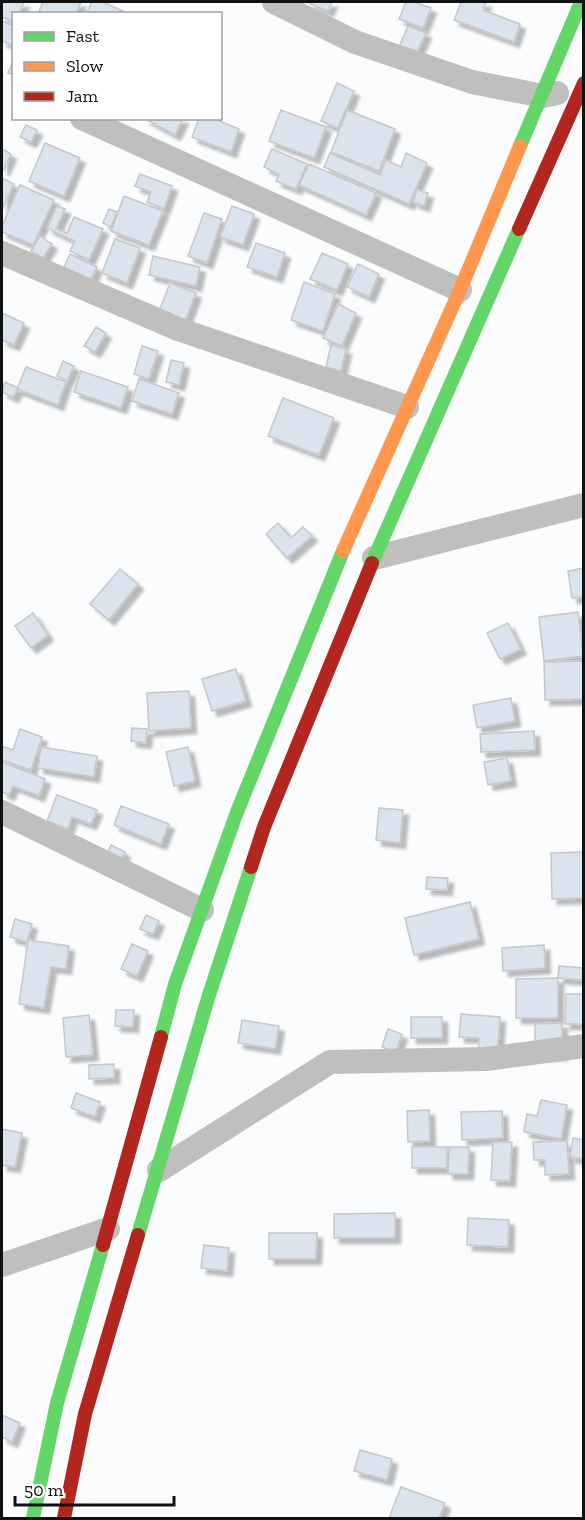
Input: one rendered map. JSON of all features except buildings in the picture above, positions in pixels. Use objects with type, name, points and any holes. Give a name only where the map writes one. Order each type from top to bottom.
[{"type":"main road","points":[[33,1518],[57,1403],[108,1229],[175,984],[237,812],[328,584],[460,290],[581,2]]},
{"type":"main road","points":[[64,1518],[86,1414],[209,995],[264,827],[374,558],[582,86]]},
{"type":"street","points":[[274,2],[355,42],[472,82],[543,96],[582,86]]},
{"type":"street","points":[[86,120],[460,290]]},
{"type":"street","points":[[2,252],[178,328],[407,407]]},
{"type":"street","points":[[374,558],[584,505]]},
{"type":"street","points":[[2,812],[202,910]]},
{"type":"street","points":[[159,1170],[330,1062],[486,1059],[584,1046]]},
{"type":"street","points":[[2,1265],[108,1229]]},
{"type":"traffic: fast","points":[[520,146],[581,2]]},
{"type":"traffic: fast","points":[[372,563],[519,229]]},
{"type":"traffic: fast","points":[[161,1037],[175,984],[237,812],[343,551]]},
{"type":"traffic: fast","points":[[138,1235],[209,995],[251,867]]},
{"type":"traffic: fast","points":[[33,1518],[57,1403],[103,1245]]},
{"type":"traffic: slow","points":[[343,551],[460,290],[520,146]]},
{"type":"traffic: jam","points":[[519,229],[584,83]]},
{"type":"traffic: jam","points":[[251,867],[264,827],[372,563]]},
{"type":"traffic: jam","points":[[103,1245],[161,1037]]},
{"type":"traffic: jam","points":[[64,1518],[85,1414],[138,1235]]}]
